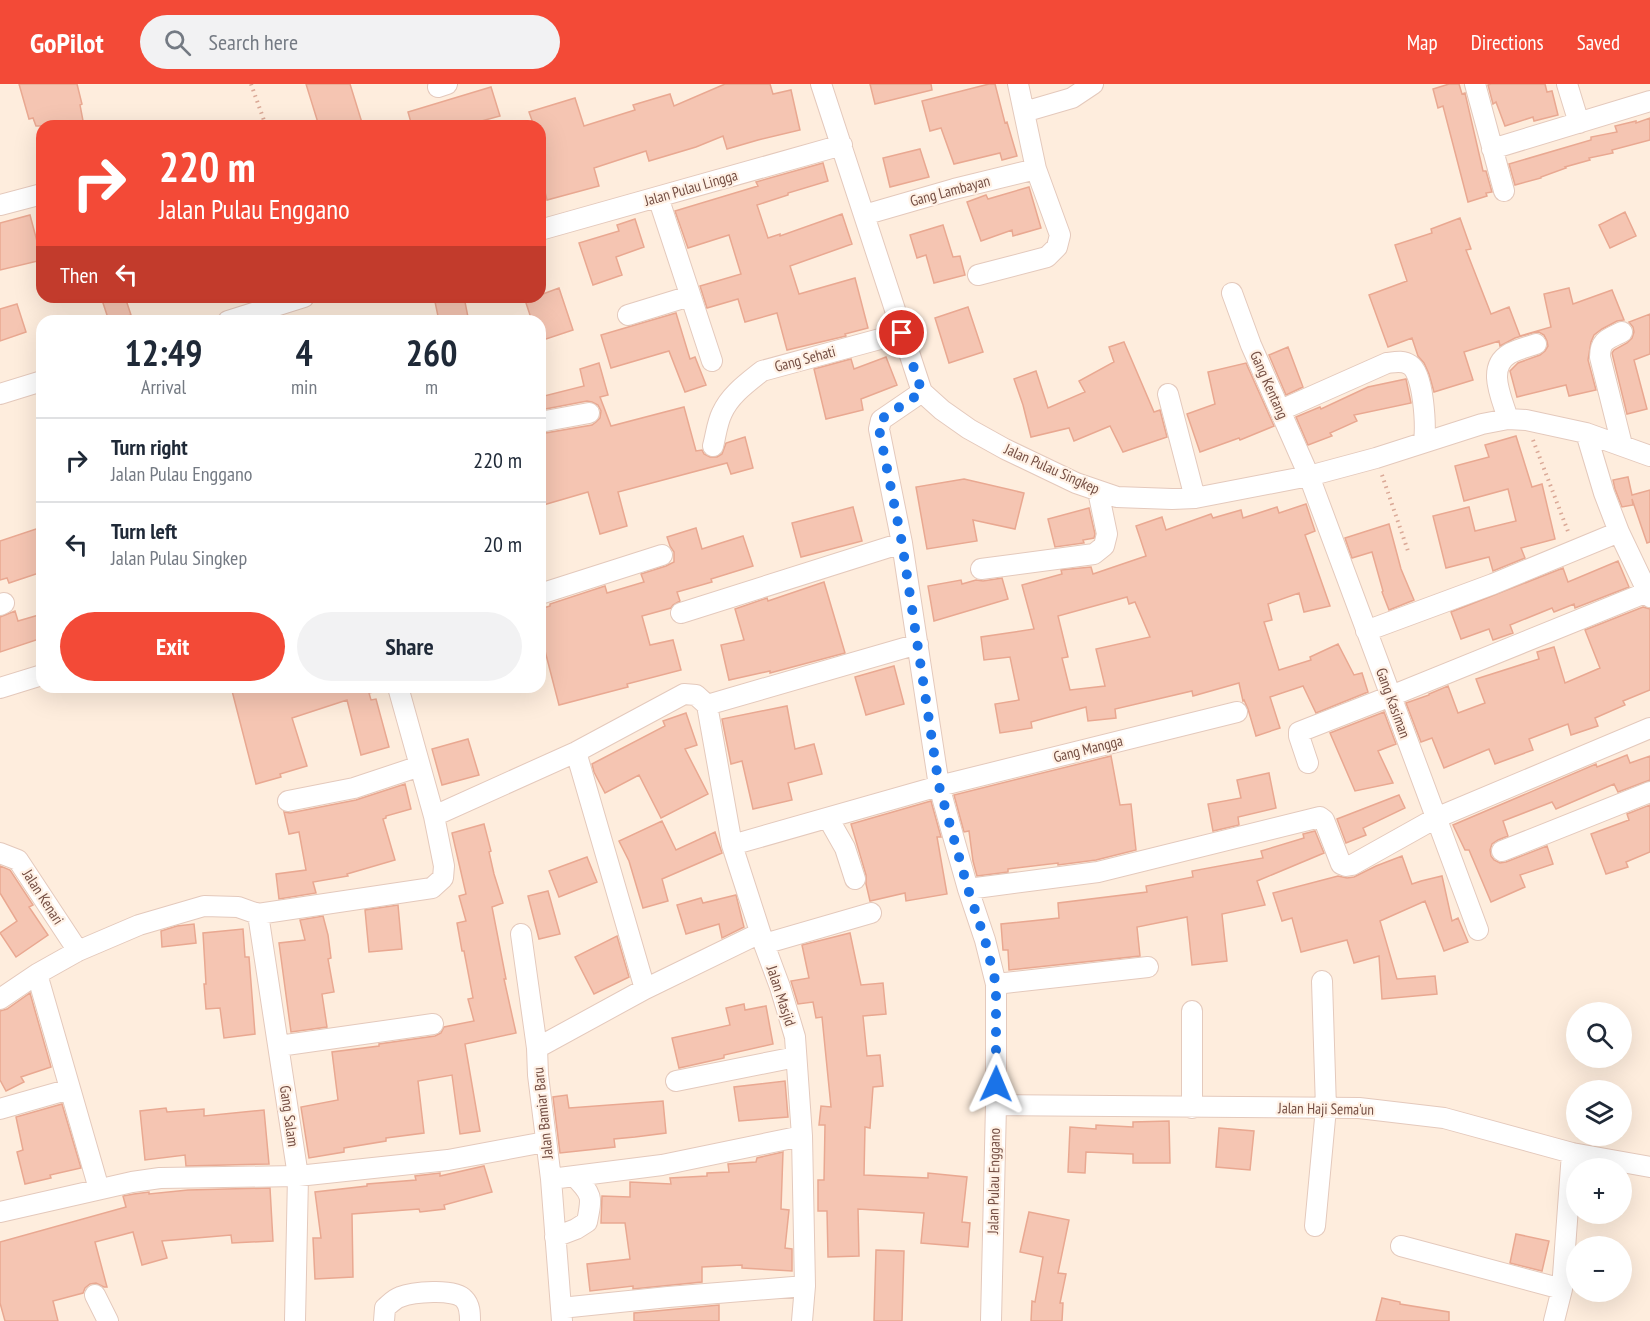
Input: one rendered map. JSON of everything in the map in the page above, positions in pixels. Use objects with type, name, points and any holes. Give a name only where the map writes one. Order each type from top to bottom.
[{"type":"street","name":"Jalan Pulau Singkep","points":[[821,84],[922,392],[969,429],[1050,471],[1117,497],[1195,498],[1309,476],[1376,458],[1482,424],[1517,419],[1586,433],[1650,456]]},
{"type":"street","points":[[978,275],[1047,257],[1057,247],[1060,235],[1036,169],[1018,84]]},
{"type":"street","points":[[1024,112],[1072,98],[1093,84]]},
{"type":"street","points":[[1475,84],[1504,191]]},
{"type":"street","points":[[1567,84],[1579,123]]},
{"type":"street","points":[[1492,149],[1650,101]]},
{"type":"street","name":"Jalan Pulau Lingga","points":[[546,228],[842,145]]},
{"type":"street","name":"Gang Lambayan","points":[[864,215],[954,189],[1036,169]]},
{"type":"street","points":[[0,205],[36,196]]},
{"type":"street","points":[[658,197],[712,361]]},
{"type":"street","name":"Gang Kentang","points":[[1232,293],[1251,345],[1309,476]]},
{"type":"street","points":[[628,315],[690,296]]},
{"type":"street","points":[[278,313],[294,303]]},
{"type":"street","points":[[1622,332],[1605,341],[1600,348],[1600,357],[1622,445]]},
{"type":"street","name":"Gang Sehati","points":[[713,446],[721,415],[727,403],[744,385],[762,371],[902,333]]},
{"type":"street","points":[[1517,419],[1497,382],[1496,370],[1501,360],[1511,353],[1536,344]]},
{"type":"street","points":[[1281,410],[1387,363],[1400,361],[1412,366],[1417,374],[1425,411],[1424,442]]},
{"type":"street","points":[[0,394],[36,383]]},
{"type":"street","name":"Jalan Pulau Enggano","points":[[922,392],[880,420],[879,429],[902,543],[939,786],[996,984],[991,1321]]},
{"type":"street","points":[[1168,394],[1195,498]]},
{"type":"street","points":[[546,421],[589,413]]},
{"type":"street","points":[[1308,763],[1299,732],[1649,593],[1619,531],[1604,493],[1586,433]]},
{"type":"street","name":"Gang Kasiman","points":[[1309,476],[1478,930]]},
{"type":"street","points":[[981,569],[1094,554],[1104,546],[1107,534],[1098,491]]},
{"type":"street","points":[[1366,631],[1493,584],[1619,531]]},
{"type":"street","points":[[681,613],[902,543]]},
{"type":"street","points":[[546,592],[662,555]]},
{"type":"street","points":[[434,816],[576,752],[684,694],[696,695],[707,705],[918,645]]},
{"type":"street","points":[[0,688],[36,677]]},
{"type":"street","points":[[0,999],[37,974],[78,951],[140,925],[204,906],[238,906],[258,914],[432,888],[442,878],[444,866],[434,816],[400,693]]},
{"type":"street","name":"Jalan Masjid","points":[[707,705],[732,845],[795,1037],[802,1136],[805,1286],[802,1321]]},
{"type":"street","name":"Gang Mangga","points":[[732,845],[939,786],[1237,712]]},
{"type":"street","points":[[968,889],[1098,872],[1320,817],[1324,820],[1341,864],[1352,866],[1436,818],[1650,728]]},
{"type":"street","points":[[576,752],[645,989]]},
{"type":"street","points":[[288,801],[354,788],[420,766]]},
{"type":"street","points":[[1502,851],[1650,792]]},
{"type":"street","points":[[828,818],[845,848],[855,879]]},
{"type":"street","name":"Jalan Kenari","points":[[0,853],[18,860],[78,951]]},
{"type":"street","name":"Jalan Bamiar Baru","points":[[561,1314],[551,1179],[545,1142],[537,1048],[645,989],[762,938],[872,913]]},
{"type":"street","name":"Gang Salam","points":[[258,914],[298,1176],[295,1321]]},
{"type":"street","points":[[521,934],[537,1048]]},
{"type":"street","points":[[996,984],[1148,967]]},
{"type":"street","points":[[37,974],[99,1189]]},
{"type":"street","points":[[1316,1226],[1326,1108],[1322,981]]},
{"type":"street","points":[[1192,1011],[1192,1108]]},
{"type":"street","points":[[279,1046],[433,1024]]},
{"type":"street","points":[[676,1081],[796,1057]]},
{"type":"street","points":[[0,1109],[70,1089]]},
{"type":"street","name":"Jalan Haji Sema'un","points":[[996,1105],[1359,1108],[1444,1119],[1572,1153],[1650,1167]]},
{"type":"street","points":[[551,1179],[662,1165],[802,1136]]},
{"type":"street","points":[[0,1212],[99,1189],[160,1178],[298,1176],[448,1160],[545,1142]]},
{"type":"street","points":[[1554,1321],[1562,1289],[1572,1153]]},
{"type":"street","points":[[555,1237],[587,1222],[591,1201],[586,1188],[574,1176]]},
{"type":"street","points":[[1401,1246],[1562,1289]]},
{"type":"street","points":[[561,1314],[668,1297],[805,1286]]},
{"type":"street","points":[[384,1321],[385,1308],[396,1298],[411,1293],[455,1293],[464,1298],[469,1307],[470,1321]]},
{"type":"street","points":[[95,1295],[108,1321]]},
{"type":"path","points":[[251,84],[264,120]]},
{"type":"path","points":[[1517,419],[1575,549]]},
{"type":"path","points":[[1376,458],[1408,551]]},
{"type":"building","points":[[19,84],[77,84],[83,120],[36,120],[36,126],[33,118],[29,119]]},
{"type":"building","points":[[306,84],[350,84],[361,120],[317,120]]},
{"type":"building","points":[[725,84],[770,84],[773,94],[791,90],[800,130],[727,149],[723,136],[649,161],[646,151],[594,168],[599,186],[547,200],[546,120],[532,120],[529,112],[575,98],[584,126],[635,110],[633,105],[670,94],[674,106]]},
{"type":"building","points":[[870,84],[931,84],[932,90],[875,104]]},
{"type":"building","points":[[995,84],[1005,123],[1007,122],[1017,156],[1002,160],[1000,153],[954,164],[941,128],[930,131],[922,101]]},
{"type":"building","points":[[1449,84],[1459,84],[1462,94],[1465,93],[1483,171],[1486,171],[1492,192],[1468,202],[1443,106],[1438,108],[1433,89]]},
{"type":"building","points":[[1545,84],[1547,92],[1552,91],[1558,115],[1534,121],[1533,117],[1505,126],[1496,102],[1493,104],[1488,85]]},
{"type":"building","points":[[491,87],[500,116],[485,120],[410,120],[408,112]]},
{"type":"building","points":[[1650,118],[1650,140],[1612,150],[1613,153],[1589,158],[1590,160],[1565,167],[1541,178],[1515,185],[1509,164],[1591,140],[1591,137],[1617,132],[1615,126]]},
{"type":"building","points":[[920,149],[929,177],[890,187],[883,158]]},
{"type":"building","points":[[823,163],[828,181],[757,205],[768,238],[842,214],[852,244],[790,266],[799,294],[855,278],[868,328],[845,334],[846,336],[787,350],[777,313],[745,322],[738,299],[707,308],[700,286],[741,274],[729,235],[688,248],[675,211],[758,186],[756,182]]},
{"type":"building","points":[[1029,187],[1041,228],[1013,236],[1012,230],[981,241],[967,202],[986,195],[988,199]]},
{"type":"building","points":[[1625,212],[1636,236],[1610,248],[1599,225]]},
{"type":"building","points":[[30,215],[36,238],[36,261],[0,270],[0,223]]},
{"type":"building","points":[[1460,218],[1471,249],[1466,250],[1491,314],[1509,307],[1520,336],[1551,327],[1544,294],[1569,288],[1573,304],[1612,290],[1624,320],[1602,329],[1594,335],[1591,342],[1588,360],[1596,390],[1569,396],[1566,385],[1517,397],[1510,371],[1518,363],[1545,351],[1548,346],[1547,341],[1539,332],[1515,338],[1500,346],[1499,341],[1464,352],[1473,380],[1434,392],[1429,374],[1418,356],[1412,338],[1388,347],[1369,295],[1407,281],[1395,245],[1432,233],[1431,229]]},
{"type":"building","points":[[635,219],[644,247],[616,257],[622,275],[593,285],[579,243],[619,231],[617,225]]},
{"type":"building","points":[[943,225],[953,257],[960,256],[965,275],[934,283],[926,255],[917,258],[910,235]]},
{"type":"building","points":[[559,288],[573,330],[546,339],[546,315],[530,315],[526,303],[546,303],[546,293]]},
{"type":"building","points":[[103,303],[127,303],[131,315],[107,315]]},
{"type":"building","points":[[435,303],[465,303],[468,315],[438,315]]},
{"type":"building","points":[[17,304],[26,332],[0,341],[0,309]]},
{"type":"building","points":[[968,307],[983,352],[949,363],[935,318]]},
{"type":"building","points":[[676,313],[690,359],[695,357],[706,385],[685,392],[669,351],[611,368],[601,335]]},
{"type":"building","points":[[1650,314],[1650,354],[1634,360],[1647,409],[1627,414],[1612,353],[1632,338],[1634,332],[1629,322]]},
{"type":"building","points":[[1124,342],[1154,412],[1160,410],[1167,437],[1123,452],[1110,426],[1074,441],[1069,428],[1031,437],[1014,379],[1036,371],[1048,408],[1085,392],[1079,381],[1114,362],[1109,347]]},
{"type":"building","points":[[1288,347],[1303,387],[1286,395],[1269,355]]},
{"type":"building","points":[[886,357],[897,385],[861,399],[863,410],[826,419],[814,369],[851,359],[854,369]]},
{"type":"building","points":[[599,363],[608,395],[600,397],[611,426],[684,407],[696,451],[702,450],[710,457],[717,457],[722,454],[726,443],[745,437],[753,468],[731,474],[727,463],[618,492],[627,526],[600,534],[588,492],[546,504],[546,433],[592,425],[600,418],[601,411],[598,405],[587,401],[546,409],[546,396],[584,386],[580,369]]},
{"type":"building","points":[[1246,363],[1274,426],[1240,440],[1239,438],[1200,452],[1187,414],[1215,404],[1208,372]]},
{"type":"building","points":[[1406,379],[1411,403],[1354,415],[1357,421],[1330,433],[1332,436],[1308,445],[1296,417],[1320,407],[1321,409],[1368,387]]},
{"type":"building","points":[[1516,436],[1532,487],[1542,484],[1555,539],[1521,548],[1525,558],[1493,571],[1489,557],[1446,568],[1433,516],[1469,507],[1475,531],[1516,521],[1508,489],[1464,501],[1455,466],[1489,457],[1485,445]]},
{"type":"building","points":[[1628,477],[1632,495],[1650,490],[1650,542],[1647,543],[1632,499],[1633,505],[1622,507],[1615,489],[1613,480]]},
{"type":"building","points":[[964,479],[1024,493],[1015,529],[973,520],[977,541],[927,549],[916,487]]},
{"type":"building","points":[[1306,504],[1315,531],[1305,535],[1330,606],[1304,612],[1299,593],[1268,604],[1272,620],[1264,622],[1279,670],[1311,660],[1310,657],[1338,644],[1354,675],[1362,673],[1368,692],[1316,713],[1303,686],[1270,697],[1280,728],[1256,736],[1239,683],[1193,696],[1192,691],[1115,709],[1116,718],[1088,721],[1086,707],[1031,722],[1032,728],[1000,733],[995,704],[1019,700],[1010,657],[984,660],[981,637],[1034,629],[1022,585],[1062,574],[1061,570],[1091,567],[1093,574],[1146,556],[1136,526],[1162,517],[1166,530],[1211,514],[1213,518],[1241,510],[1243,518],[1277,507],[1279,513]],"holes":[[[1127,597],[1129,604],[1135,602],[1150,637],[1096,649],[1105,686],[1070,690],[1062,658],[1068,657],[1058,616]]]},
{"type":"building","points":[[853,507],[862,541],[801,557],[792,523]]},
{"type":"building","points":[[1089,508],[1094,538],[1083,540],[1084,543],[1055,547],[1048,519]]},
{"type":"building","points":[[1389,524],[1401,569],[1414,600],[1389,610],[1372,552],[1352,558],[1345,538]]},
{"type":"building","points":[[696,528],[702,549],[743,536],[753,566],[711,579],[712,582],[677,592],[680,601],[671,608],[642,616],[650,645],[673,640],[681,670],[559,705],[546,655],[546,607],[605,586],[607,593],[644,582],[641,574],[674,562],[674,552],[667,537]]},
{"type":"building","points":[[36,529],[36,574],[9,583],[7,578],[0,580],[0,541]]},
{"type":"building","points":[[1618,561],[1629,587],[1575,608],[1574,604],[1554,612],[1552,608],[1510,625],[1513,633],[1493,640],[1489,629],[1461,639],[1451,612],[1563,568],[1568,582]]},
{"type":"building","points":[[1002,578],[1008,599],[934,621],[928,586],[961,580],[962,584],[976,580]]},
{"type":"building","points":[[824,582],[845,653],[770,673],[770,671],[729,680],[721,645],[744,640],[735,609],[767,598],[768,601]]},
{"type":"building","points":[[1643,607],[1650,609],[1650,690],[1623,701],[1625,705],[1595,718],[1598,726],[1571,735],[1568,724],[1529,739],[1533,750],[1495,764],[1489,749],[1444,768],[1432,738],[1421,742],[1406,703],[1448,686],[1458,713],[1485,703],[1476,679],[1539,659],[1537,652],[1554,647],[1565,683],[1600,668],[1585,630]]},
{"type":"building","points":[[15,611],[18,621],[36,616],[36,640],[0,652],[0,617]]},
{"type":"building","points":[[894,666],[904,704],[866,715],[855,677]]},
{"type":"building","points":[[233,693],[369,693],[371,700],[376,699],[389,747],[361,755],[347,700],[292,718],[307,766],[256,784]]},
{"type":"building","points":[[787,706],[795,749],[814,744],[822,774],[788,783],[792,800],[753,809],[742,761],[731,764],[722,719]]},
{"type":"building","points":[[1384,712],[1396,744],[1378,751],[1393,783],[1355,791],[1330,733]]},
{"type":"building","points":[[686,713],[697,745],[685,749],[708,794],[661,818],[639,775],[605,793],[592,764],[665,726],[663,721]]},
{"type":"building","points":[[468,739],[479,775],[442,785],[432,749]]},
{"type":"building","points":[[1627,755],[1630,763],[1650,756],[1650,780],[1618,792],[1614,784],[1556,809],[1552,802],[1503,821],[1508,836],[1492,844],[1490,850],[1494,860],[1500,863],[1506,862],[1547,846],[1553,864],[1520,875],[1525,887],[1491,902],[1469,850],[1465,850],[1453,825],[1596,764],[1597,767]]},
{"type":"building","points":[[1111,756],[1120,805],[1131,804],[1136,850],[1096,860],[1008,869],[1008,872],[977,876],[969,831],[964,832],[954,795]]},
{"type":"building","points":[[1269,773],[1276,808],[1238,817],[1239,825],[1213,831],[1208,804],[1241,798],[1237,780]]},
{"type":"building","points":[[405,784],[411,809],[386,816],[383,819],[395,860],[347,874],[348,876],[313,882],[316,893],[279,899],[276,874],[306,870],[299,832],[289,834],[284,812],[290,813],[356,800]]},
{"type":"building","points":[[1399,795],[1405,808],[1363,828],[1366,835],[1346,843],[1337,819]]},
{"type":"building","points":[[931,801],[941,837],[937,837],[947,894],[906,901],[905,893],[870,901],[866,875],[851,824]]},
{"type":"building","points":[[1650,805],[1650,852],[1626,862],[1628,867],[1606,874],[1591,834],[1629,820],[1627,814]]},
{"type":"building","points":[[662,821],[676,850],[715,832],[722,853],[662,879],[668,901],[643,908],[629,861],[619,841]]},
{"type":"building","points":[[484,824],[494,874],[503,903],[492,907],[516,1033],[465,1044],[480,1131],[460,1134],[452,1075],[418,1081],[424,1133],[386,1138],[386,1141],[344,1148],[344,1152],[309,1158],[301,1107],[338,1100],[332,1052],[435,1036],[441,1033],[444,1027],[474,1021],[468,999],[473,998],[457,923],[466,921],[459,896],[466,894],[452,833]]},
{"type":"building","points":[[1315,831],[1324,853],[1257,881],[1265,905],[1222,914],[1227,961],[1192,965],[1187,917],[1137,927],[1140,956],[1009,970],[1008,950],[1003,950],[1001,924],[1059,918],[1058,903],[1147,892],[1146,886],[1193,877],[1192,871],[1263,858],[1261,851],[1304,838],[1303,834]]},
{"type":"building","points":[[1402,856],[1412,884],[1442,876],[1452,921],[1458,918],[1468,942],[1444,951],[1425,901],[1380,921],[1397,979],[1435,976],[1437,994],[1382,999],[1379,956],[1354,963],[1347,940],[1301,952],[1292,918],[1282,921],[1273,893],[1338,876],[1354,877]]},
{"type":"building","points":[[587,857],[597,882],[559,897],[549,871]]},
{"type":"building","points":[[0,866],[10,870],[33,905],[29,907],[48,935],[16,957],[0,933],[17,921],[0,893]]},
{"type":"building","points":[[548,891],[560,934],[539,939],[528,896]]},
{"type":"building","points":[[736,895],[744,927],[722,938],[719,924],[686,934],[677,905],[701,898],[703,903]]},
{"type":"building","points":[[398,905],[402,949],[369,952],[365,910]]},
{"type":"building","points":[[323,916],[328,935],[331,958],[328,959],[334,992],[322,994],[327,1027],[291,1032],[279,943],[305,940],[300,920]]},
{"type":"building","points":[[194,924],[196,943],[162,947],[161,931]]},
{"type":"building","points":[[243,929],[245,957],[249,957],[255,1034],[224,1038],[220,1008],[206,1009],[203,933]]},
{"type":"building","points":[[850,933],[861,985],[883,983],[886,1014],[863,1016],[867,1056],[880,1055],[883,1086],[873,1087],[870,1128],[865,1127],[864,1175],[928,1178],[928,1173],[967,1177],[962,1222],[970,1223],[968,1247],[921,1243],[924,1213],[858,1209],[859,1256],[828,1257],[827,1211],[818,1211],[818,1180],[824,1180],[825,1125],[819,1125],[821,1106],[831,1107],[822,1017],[816,1018],[813,1002],[798,1004],[791,981],[809,978],[802,945]]},
{"type":"building","points":[[617,936],[629,977],[594,994],[575,957]]},
{"type":"building","points":[[30,993],[51,1067],[21,1077],[24,1082],[6,1091],[0,1080],[0,1011],[7,1009]]},
{"type":"building","points":[[744,1004],[745,1010],[766,1006],[773,1044],[679,1068],[672,1038],[730,1025],[726,1008]]},
{"type":"building","points":[[785,1081],[788,1117],[739,1121],[734,1087]]},
{"type":"building","points":[[567,1095],[569,1108],[663,1101],[666,1133],[614,1139],[615,1147],[560,1153],[553,1097]]},
{"type":"building","points":[[62,1104],[81,1168],[25,1184],[17,1152],[23,1150],[16,1117]]},
{"type":"building","points":[[166,1108],[167,1112],[204,1109],[204,1116],[264,1110],[269,1164],[186,1166],[185,1155],[145,1160],[140,1111]]},
{"type":"building","points":[[1169,1121],[1170,1163],[1133,1163],[1133,1154],[1086,1152],[1085,1173],[1068,1172],[1070,1127],[1096,1129],[1096,1125],[1133,1127],[1133,1122]]},
{"type":"building","points":[[1219,1128],[1254,1131],[1250,1170],[1216,1167]]},
{"type":"building","points":[[783,1152],[781,1209],[789,1210],[785,1248],[792,1249],[792,1271],[742,1268],[742,1265],[702,1267],[702,1282],[590,1291],[587,1264],[630,1259],[625,1223],[601,1223],[602,1196],[630,1197],[630,1182],[671,1184],[670,1178],[729,1172],[728,1164],[756,1162],[757,1158]]},
{"type":"building","points":[[484,1166],[492,1192],[444,1205],[445,1209],[352,1214],[353,1277],[315,1279],[313,1238],[321,1238],[315,1192],[367,1186],[367,1184],[416,1180],[415,1176],[440,1173],[440,1176]]},
{"type":"building","points":[[270,1188],[273,1241],[232,1243],[231,1235],[162,1241],[167,1258],[142,1265],[133,1232],[95,1242],[107,1287],[96,1283],[90,1284],[83,1293],[53,1301],[58,1321],[5,1321],[0,1303],[0,1242],[126,1207],[123,1196],[149,1192],[149,1194],[188,1190]]},
{"type":"building","points":[[1029,1212],[1069,1220],[1058,1273],[1066,1274],[1060,1303],[1063,1303],[1062,1321],[1031,1321],[1032,1301],[1035,1302],[1043,1257],[1020,1252]]},
{"type":"building","points":[[1516,1234],[1549,1241],[1542,1271],[1510,1263]]},
{"type":"building","points":[[876,1250],[904,1251],[902,1321],[874,1321]]},
{"type":"building","points":[[1382,1298],[1400,1302],[1400,1304],[1449,1312],[1449,1321],[1376,1321]]},
{"type":"building","points":[[719,1305],[719,1321],[634,1321],[634,1313]]},
{"type":"route","points":[[902,333],[922,392],[880,420],[879,429],[902,543],[939,786],[996,984],[996,1084]]}]
